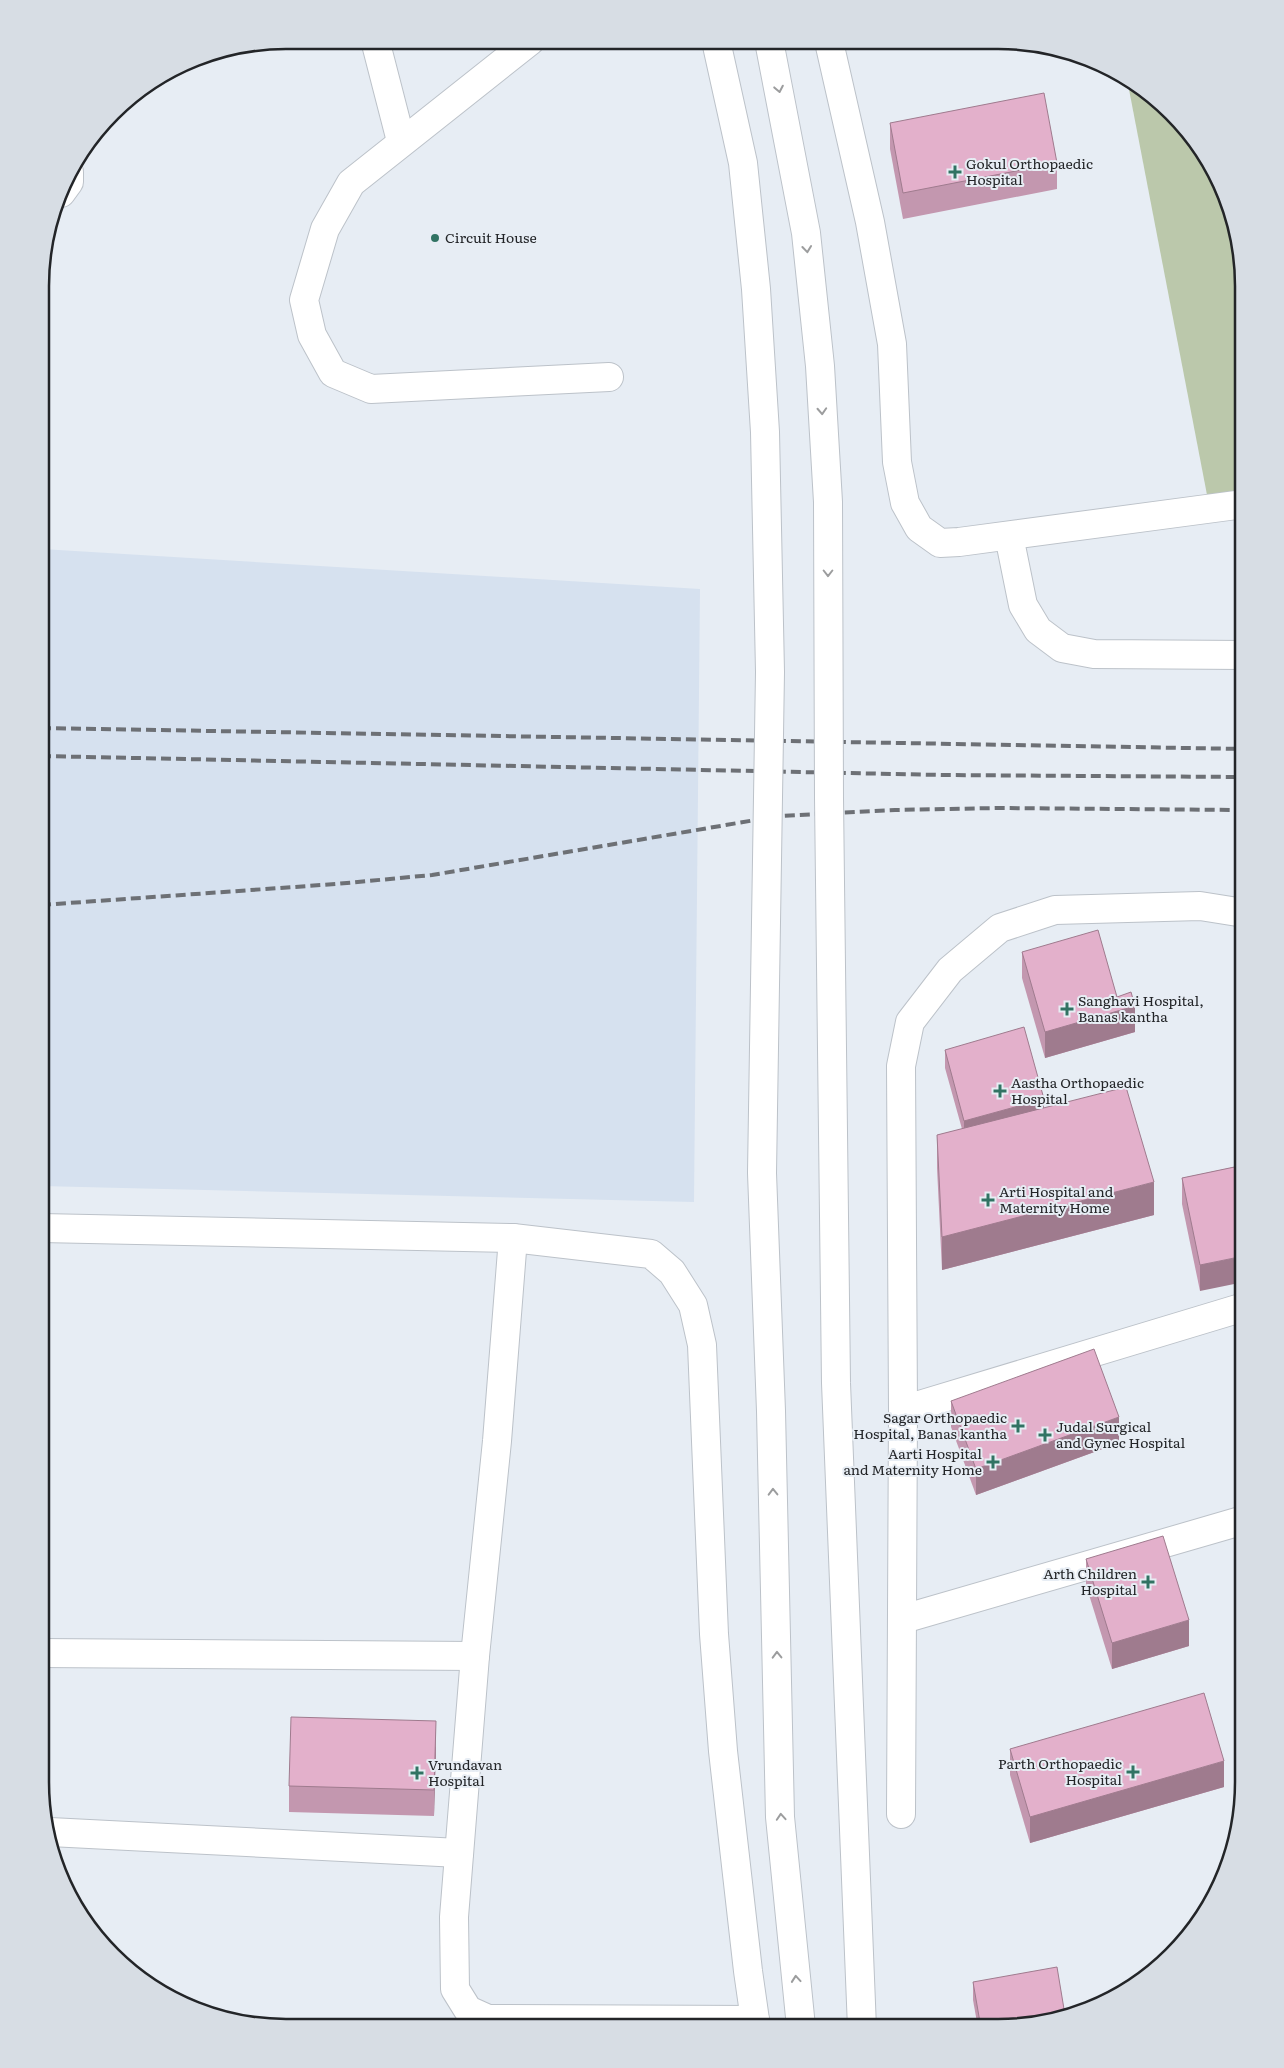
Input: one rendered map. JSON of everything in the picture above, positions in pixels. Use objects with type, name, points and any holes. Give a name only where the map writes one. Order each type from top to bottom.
[{"type":"street","points":[[377,49],[401,141]]},
{"type":"street","points":[[520,49],[401,141],[351,183],[325,229],[304,300],[312,335],[333,373],[371,389],[609,376]]},
{"type":"street","points":[[718,49],[743,163],[756,289],[766,432],[770,672],[762,1173],[771,1411],[780,1817],[800,2019]]},
{"type":"street","points":[[772,49],[806,233],[820,366],[828,502],[829,798],[836,1383],[862,2019]]},
{"type":"street","points":[[831,49],[870,222],[892,344],[896,462],[905,503],[919,528],[940,543],[1008,536],[1235,505]]},
{"type":"street","points":[[1008,536],[1023,605],[1038,630],[1062,648],[1094,654],[1235,655]]},
{"type":"street","points":[[901,1814],[903,1619],[902,1066],[910,1022],[950,970],[1000,928],[1055,910],[1200,906],[1235,912]]},
{"type":"street","points":[[49,1228],[514,1238],[651,1254],[672,1272],[693,1305],[702,1345],[714,1624],[723,1751],[755,2019]]},
{"type":"street","points":[[488,2019],[468,2010],[455,1990],[454,1917],[514,1238]]},
{"type":"street","points":[[903,1410],[1235,1310]]},
{"type":"street","points":[[903,1619],[1235,1523]]},
{"type":"street","points":[[49,1653],[476,1656]]},
{"type":"street","points":[[54,1832],[459,1853]]},
{"type":"shaded area","points":[[49,549],[700,589],[694,1202],[49,1186]]},
{"type":"green space","points":[[1129,88],[1166,118],[1195,154],[1217,195],[1231,240],[1235,271],[1235,497],[1208,500]]},
{"type":"building","points":[[1044,93],[1057,163],[903,193],[890,123]]},
{"type":"building","points":[[1098,930],[1117,997],[1131,992],[1135,1006],[1045,1032],[1022,952]]},
{"type":"building","points":[[1024,1027],[1044,1099],[964,1121],[945,1050]]},
{"type":"building","points":[[1126,1087],[1154,1182],[942,1237],[937,1135]]},
{"type":"building","points":[[1235,1167],[1235,1258],[1200,1265],[1182,1178]]},
{"type":"building","points":[[1094,1349],[1119,1417],[976,1469],[951,1401]]},
{"type":"building","points":[[1163,1536],[1189,1620],[1112,1643],[1086,1559]]},
{"type":"building","points":[[1204,1693],[1224,1761],[1030,1817],[1010,1749]]},
{"type":"building","points":[[291,1717],[436,1721],[434,1790],[289,1786]]},
{"type":"building","points":[[1057,1967],[1064,2010],[1044,2015],[1013,2019],[979,2019],[973,1982]]},
{"type":"railway","points":[[49,728],[1235,749]]},
{"type":"railway","points":[[49,756],[942,775],[1235,777]]},
{"type":"railway","points":[[49,904],[336,884],[432,875],[779,816],[895,810],[999,808],[1235,810]]},
{"type":"place","name":"Gokul Orthopaedic Hospital","points":[[955,172]]},
{"type":"place","name":"Circuit House","points":[[435,238]]},
{"type":"place","name":"Sanghavi Hospital, Banas kantha","points":[[1067,1009]]},
{"type":"place","name":"Aastha Orthopaedic Hospital","points":[[1000,1091]]},
{"type":"place","name":"Arti Hospital and Maternity Home","points":[[988,1200]]},
{"type":"place","name":"Sagar Orthopaedic Hospital, Banas kantha","points":[[1018,1426]]},
{"type":"place","name":"Judal Surgical and Gynec Hospital","points":[[1045,1435]]},
{"type":"place","name":"Aarti Hospital and Maternity Home","points":[[993,1462]]},
{"type":"place","name":"Arth Children Hospital","points":[[1148,1582]]},
{"type":"place","name":"Parth Orthopaedic Hospital","points":[[1133,1772]]},
{"type":"place","name":"Vrundavan Hospital","points":[[417,1773]]}]
